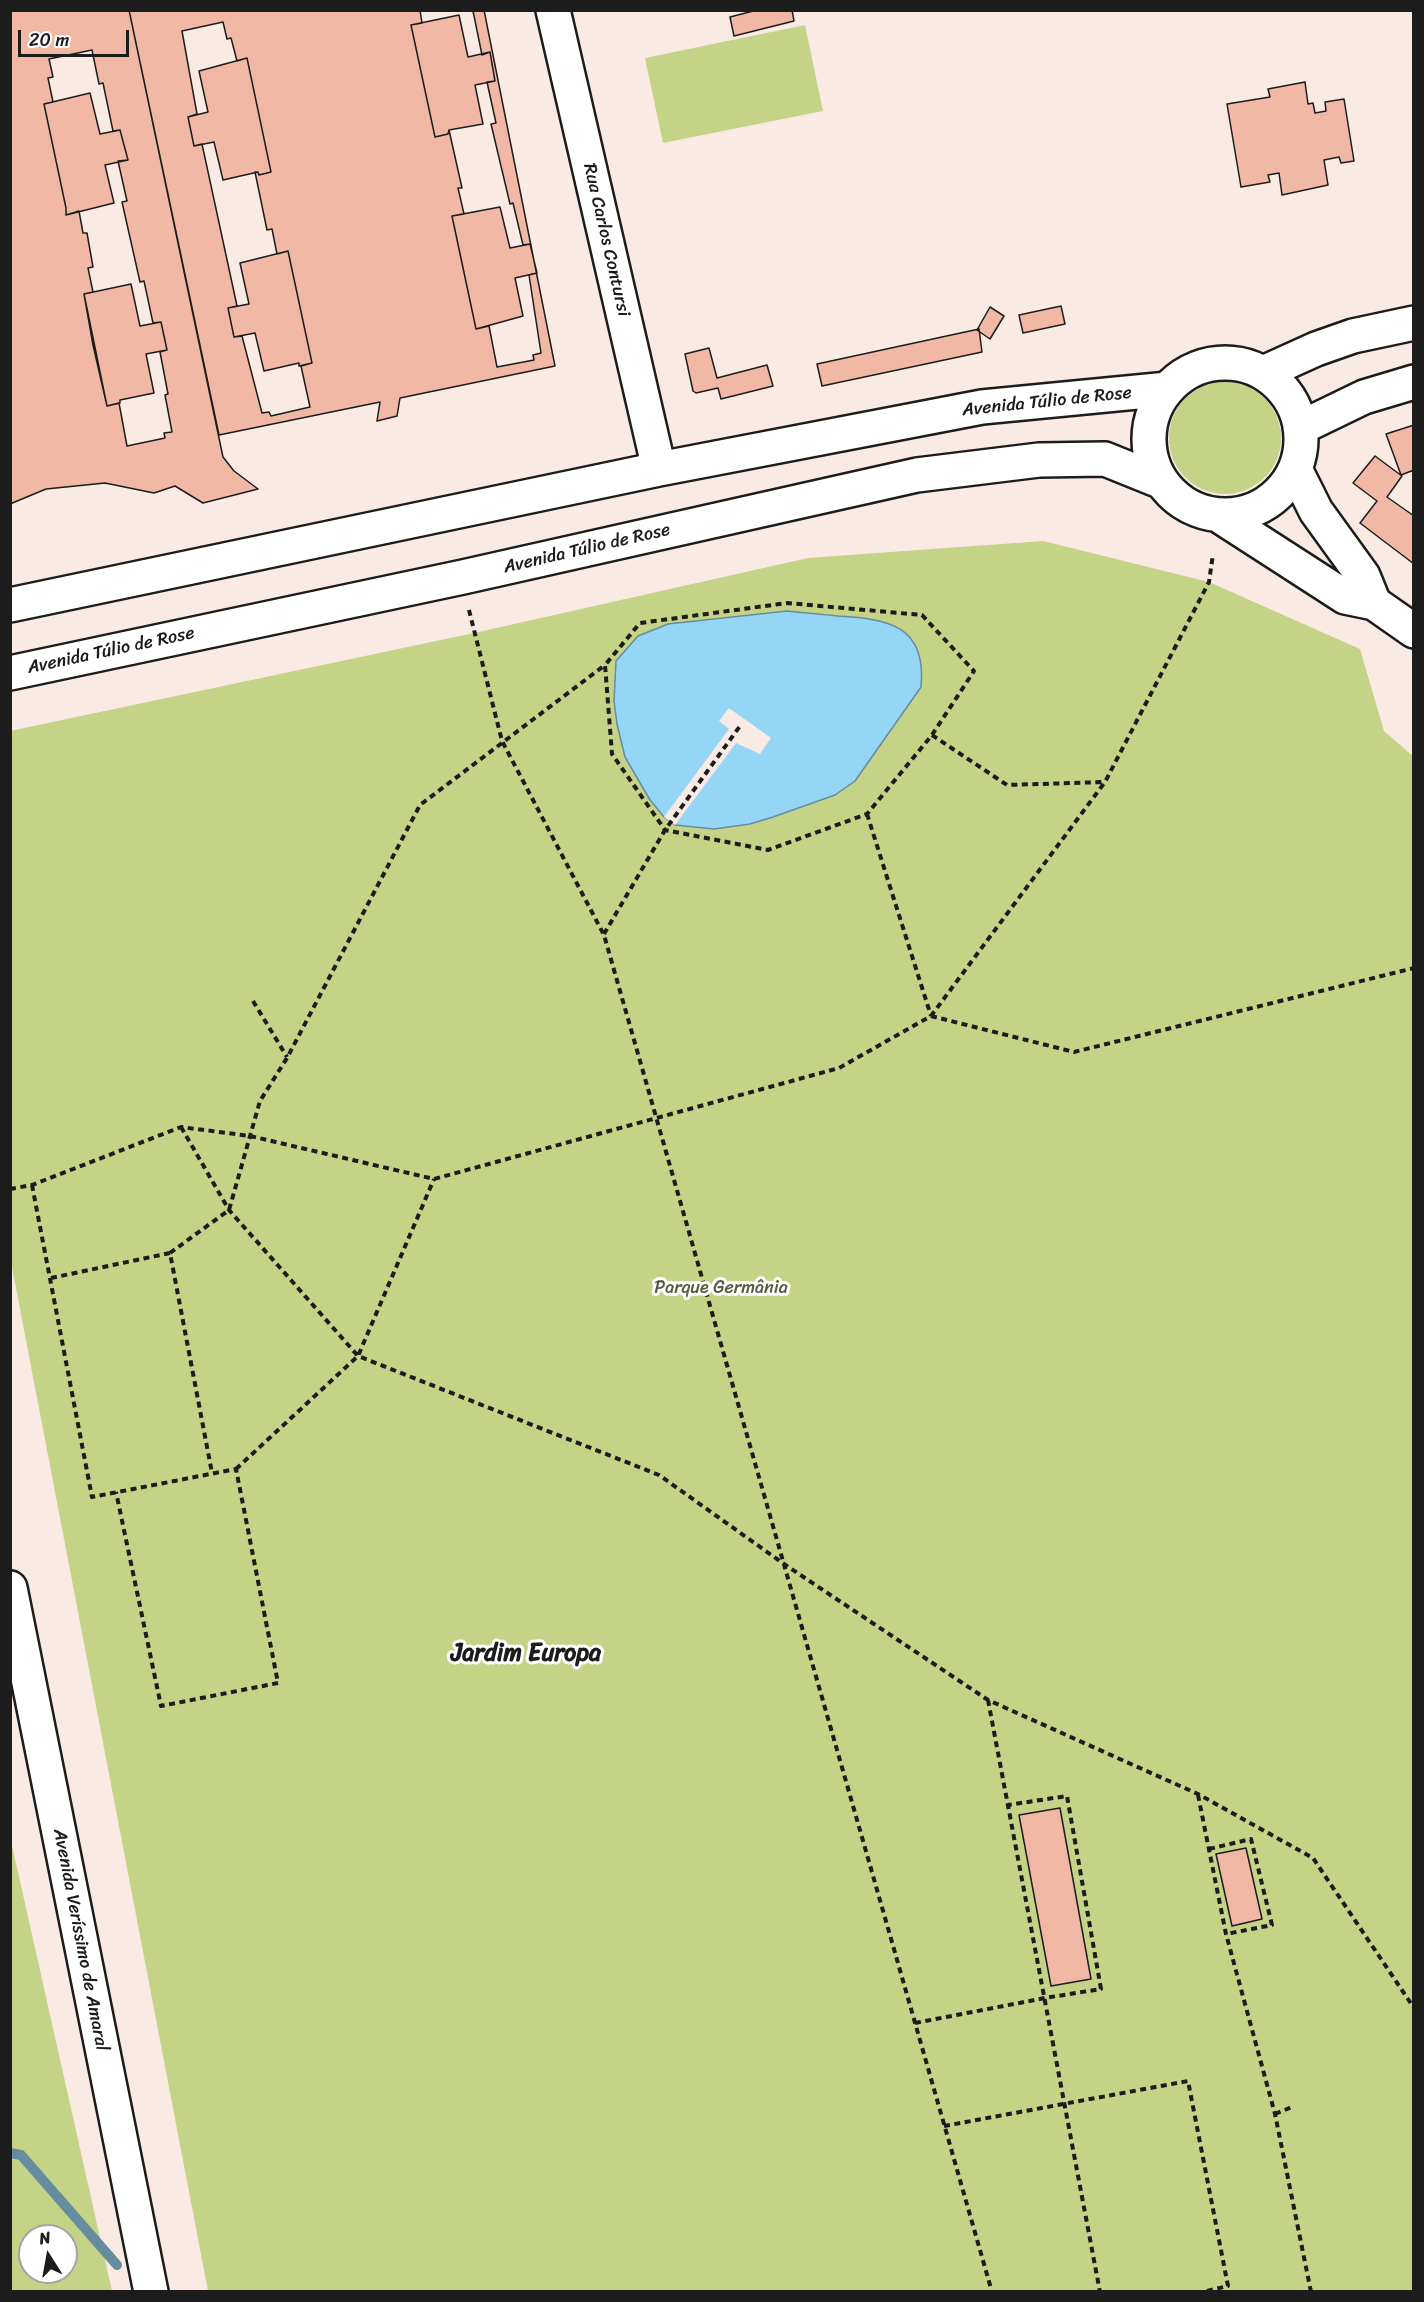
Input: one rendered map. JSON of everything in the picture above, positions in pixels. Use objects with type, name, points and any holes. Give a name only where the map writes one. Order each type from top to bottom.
[{"type":"street","name":"Rua Carlos Contursi","points":[[553,10],[659,469]]},
{"type":"street","points":[[1263,373],[1316,349],[1353,336],[1413,323]]},
{"type":"street","points":[[1212,364],[1238,364],[1263,373],[1283,389],[1294,408],[1300,428],[1300,449],[1295,469],[1282,489],[1264,504],[1242,513],[1218,515],[1197,510],[1177,498],[1162,482],[1152,462],[1148,436],[1154,411],[1168,388],[1188,372],[1212,364]]},
{"type":"street","points":[[1300,428],[1364,397],[1413,382]]},
{"type":"street","name":"Avenida Túlio de Rose","points":[[10,605],[659,469],[982,407],[1168,388]]},
{"type":"street","name":"Avenida Túlio de Rose","points":[[10,673],[463,577],[917,475],[1039,460],[1105,459],[1162,482]]},
{"type":"street","points":[[1295,469],[1316,511],[1363,576],[1374,603]]},
{"type":"street","points":[[1218,515],[1345,597],[1374,603],[1413,631]]},
{"type":"street","name":"Avenida Veríssimo de Amaral","points":[[10,1588],[151,2292]]},
{"type":"path","points":[[10,1189],[32,1185],[181,1127],[250,1136],[434,1179],[839,1068],[932,1017],[1105,782],[1209,582],[1218,515]]},
{"type":"path","points":[[463,577],[474,633],[502,741],[604,935],[992,2292]]},
{"type":"path","points":[[51,1278],[170,1253],[229,1210],[260,1101],[287,1058],[420,805],[605,665],[640,623],[787,603],[922,615],[974,671],[932,735],[867,814],[768,850],[664,830],[612,754],[605,665]]},
{"type":"path","points":[[604,935],[664,830],[740,726]]},
{"type":"path","points":[[932,735],[1007,785],[1105,782]]},
{"type":"path","points":[[867,814],[932,1017]]},
{"type":"path","points":[[932,1017],[1074,1053],[1413,968]]},
{"type":"path","points":[[253,1001],[287,1058]]},
{"type":"path","points":[[181,1127],[229,1210],[358,1356],[658,1475],[784,1564],[988,1700],[1198,1794],[1313,1858],[1412,2002],[1413,2008]]},
{"type":"path","points":[[32,1185],[92,1497],[236,1469],[358,1356],[434,1179]]},
{"type":"path","points":[[170,1253],[212,1473]]},
{"type":"path","points":[[116,1492],[161,1706],[196,1700],[278,1683],[236,1469]]},
{"type":"path","points":[[988,1700],[1100,2292]]},
{"type":"path","points":[[1198,1794],[1226,1934],[1275,2114],[1311,2292]]},
{"type":"path","points":[[915,2023],[1101,1989],[1067,1796],[1008,1805]]},
{"type":"path","points":[[1209,1849],[1251,1839],[1272,1925],[1226,1934]]},
{"type":"path","points":[[944,2126],[1188,2081],[1228,2286],[1202,2292]]},
{"type":"path","points":[[1275,2114],[1292,2107]]},
{"type":"green space","points":[[805,25],[823,111],[663,143],[645,58]]},
{"type":"green space","points":[[1225,382],[1246,386],[1265,398],[1277,417],[1281,438],[1277,459],[1265,478],[1246,490],[1225,494],[1204,490],[1185,478],[1173,459],[1169,438],[1173,417],[1185,398],[1204,386]]},
{"type":"green space","name":"Parque Germânia","points":[[1043,541],[1209,582],[1360,649],[1384,731],[1414,757],[1413,2291],[208,2291],[11,1262],[10,731],[474,633],[808,558]]},
{"type":"green space","points":[[10,1841],[11,1841],[112,2291],[11,2291]]},
{"type":"water","points":[[787,611],[856,617],[888,623],[900,629],[911,638],[918,650],[921,687],[855,781],[835,795],[750,824],[714,829],[675,825],[664,817],[650,800],[625,757],[614,701],[616,661],[638,636],[668,624]]},
{"type":"pier","points":[[729,708],[771,738],[760,754],[736,743],[675,825],[664,817],[729,729],[719,721]]},
{"type":"building","points":[[10,10],[129,10],[223,457],[234,471],[258,489],[203,503],[175,486],[154,493],[105,483],[46,489],[10,504]]},
{"type":"building","points":[[129,10],[484,10],[555,366],[400,398],[397,416],[377,421],[380,402],[219,435]]},
{"type":"building","points":[[420,10],[473,11],[482,55],[490,52],[495,81],[487,82],[496,123],[491,124],[510,204],[513,203],[523,245],[530,244],[537,273],[529,275],[541,353],[533,355],[534,360],[497,367],[489,326],[476,329],[452,216],[464,214],[458,188],[462,188],[449,130],[448,134],[435,137],[411,25],[422,23]]},
{"type":"building","points":[[757,10],[792,10],[794,21],[734,36],[730,17]]},
{"type":"building","points":[[459,15],[468,57],[490,52],[495,81],[475,85],[483,124],[449,130],[448,134],[435,137],[411,25]]},
{"type":"building","points":[[223,22],[227,39],[231,38],[237,61],[247,58],[271,172],[259,175],[255,172],[267,230],[272,229],[277,254],[288,251],[312,363],[301,366],[310,407],[271,416],[269,412],[262,413],[242,336],[234,337],[228,308],[237,306],[202,144],[194,146],[188,117],[197,114],[182,31]]},
{"type":"building","points":[[92,50],[99,84],[103,83],[113,131],[120,130],[128,160],[118,161],[127,201],[122,202],[140,282],[144,281],[153,323],[161,322],[167,350],[160,352],[172,432],[164,433],[165,438],[127,446],[119,403],[107,406],[93,345],[84,294],[93,292],[88,268],[93,267],[87,233],[83,233],[79,211],[66,215],[44,104],[53,102],[48,78],[53,77],[49,59]]},
{"type":"building","points":[[247,58],[271,172],[259,175],[258,172],[223,180],[214,142],[194,146],[188,117],[208,112],[199,71]]},
{"type":"building","points":[[1305,82],[1308,104],[1313,103],[1315,113],[1326,111],[1325,102],[1344,99],[1354,161],[1341,163],[1339,157],[1324,160],[1328,185],[1282,195],[1279,173],[1268,175],[1270,182],[1241,187],[1227,104],[1270,97],[1268,89]]},
{"type":"building","points":[[90,93],[100,134],[120,130],[128,160],[105,165],[114,203],[66,215],[44,104]]},
{"type":"building","points":[[500,207],[510,248],[530,244],[537,273],[515,278],[523,316],[476,329],[452,216]]},
{"type":"building","points":[[288,251],[312,363],[299,366],[299,363],[264,371],[255,333],[234,337],[228,308],[249,304],[240,263]]},
{"type":"building","points":[[131,284],[140,326],[161,322],[167,350],[146,354],[154,393],[120,400],[120,403],[107,406],[84,294]]},
{"type":"building","points":[[1061,306],[1065,324],[1023,333],[1019,315]]},
{"type":"building","points":[[990,307],[1004,316],[990,339],[977,330]]},
{"type":"building","points":[[979,329],[982,352],[822,386],[817,364]]},
{"type":"building","points":[[709,348],[717,378],[767,365],[773,386],[721,399],[718,388],[696,393],[693,391],[685,354]]},
{"type":"building","points":[[1414,425],[1414,470],[1401,475],[1386,434]]},
{"type":"building","points":[[1375,456],[1402,476],[1387,497],[1414,516],[1414,564],[1360,523],[1377,501],[1353,483]]},
{"type":"building","points":[[1060,1808],[1091,1979],[1051,1986],[1019,1815]]},
{"type":"building","points":[[1246,1848],[1262,1919],[1232,1926],[1216,1854]]},
{"type":"waterway","points":[[10,2153],[21,2155],[117,2265]]},
{"type":"district","name":"Jardim Europa","points":[[526,1654]]}]
